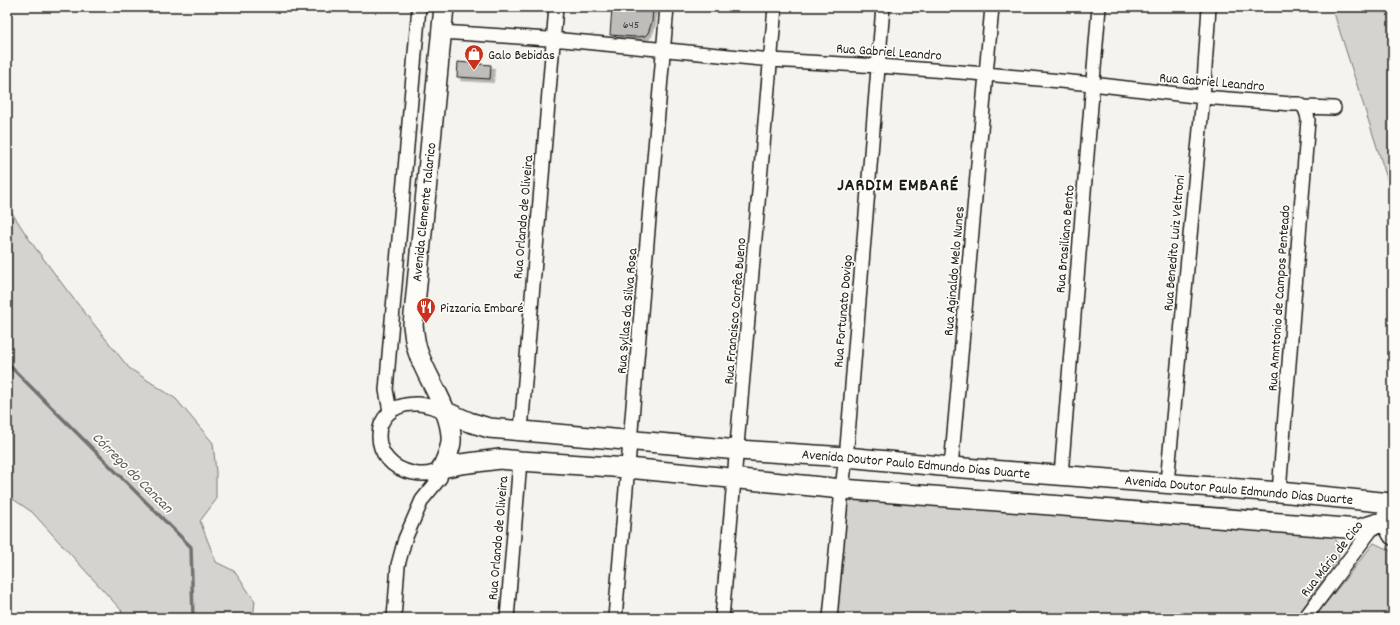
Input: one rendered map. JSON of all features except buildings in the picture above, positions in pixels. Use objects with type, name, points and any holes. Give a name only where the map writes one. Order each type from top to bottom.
[{"type":"street","name":"Avenida Clemente Talarico","points":[[390,411],[386,390],[419,7]]},
{"type":"street","name":"Avenida Clemente Talarico","points":[[394,618],[398,564],[405,538],[422,500],[440,478],[451,441],[450,426],[442,404],[418,352],[414,339],[413,325],[444,7]]},
{"type":"street","name":"Rua Orlando de Oliveira","points":[[521,430],[556,7]]},
{"type":"street","name":"Rua Syllas da Silva Rosa","points":[[615,618],[668,7]]},
{"type":"street","name":"Rua Francisco Corrêa Bueno","points":[[722,618],[733,478],[738,450],[775,7]]},
{"type":"street","name":"Rua Fortunato Dovigo","points":[[830,618],[846,456],[883,7]]},
{"type":"street","name":"Rua Aginaldo Melo Nunes","points":[[951,466],[992,7]]},
{"type":"street","name":"Rua Brasiliano Bento","points":[[1060,474],[1099,7]]},
{"type":"street","name":"Rua Benedito Luiz Veltroni","points":[[1167,483],[1209,7]]},
{"type":"street","name":"Rua Gabriel Leandro","points":[[441,32],[553,39],[771,60],[986,74],[1092,84],[1202,97],[1298,104],[1304,107],[1334,108]]},
{"type":"street","name":"Rua Amntonio de Campos Penteado","points":[[1279,492],[1308,120],[1308,114],[1304,107]]},
{"type":"street","points":[[444,410],[423,404],[414,404],[396,407],[390,411],[384,418],[380,432],[380,447],[388,461],[400,469],[415,474],[430,473],[438,471],[442,468],[462,464],[500,459],[628,468],[842,489],[1359,530],[1389,528],[1392,502]]},
{"type":"street","name":"Avenida Doutor Paulo Edmundo Dias Duarte","points":[[444,410],[470,422],[489,428],[738,450],[846,456],[951,466],[1279,492],[1375,502],[1392,502]]},
{"type":"street","name":"Rua Orlando de Oliveira","points":[[507,618],[520,461]]},
{"type":"street","name":"Rua Mário de Cico","points":[[1305,618],[1370,530],[1389,528]]},
{"type":"shaded area","points":[[1332,7],[1393,7],[1393,197]]},
{"type":"shaded area","points":[[7,205],[31,242],[69,293],[129,368],[176,399],[213,443],[216,472],[216,500],[200,521],[216,562],[234,571],[255,601],[253,618],[120,618],[122,611],[32,512],[7,495]]},
{"type":"shaded area","points":[[849,495],[1332,534],[1338,545],[1339,555],[1296,618],[835,618]]},
{"type":"shaded area","points":[[1374,543],[1393,552],[1393,618],[1314,618]]},
{"type":"waterway","name":"Córrego do Cancan","points":[[7,363],[191,547],[193,618]]},
{"type":"place","name":"Galo Bebidas","points":[[474,71]]},
{"type":"place","name":"Pizzaria Embaré","points":[[426,324]]},
{"type":"district","name":"JARDIM EMBARÉ","points":[[898,184]]}]
